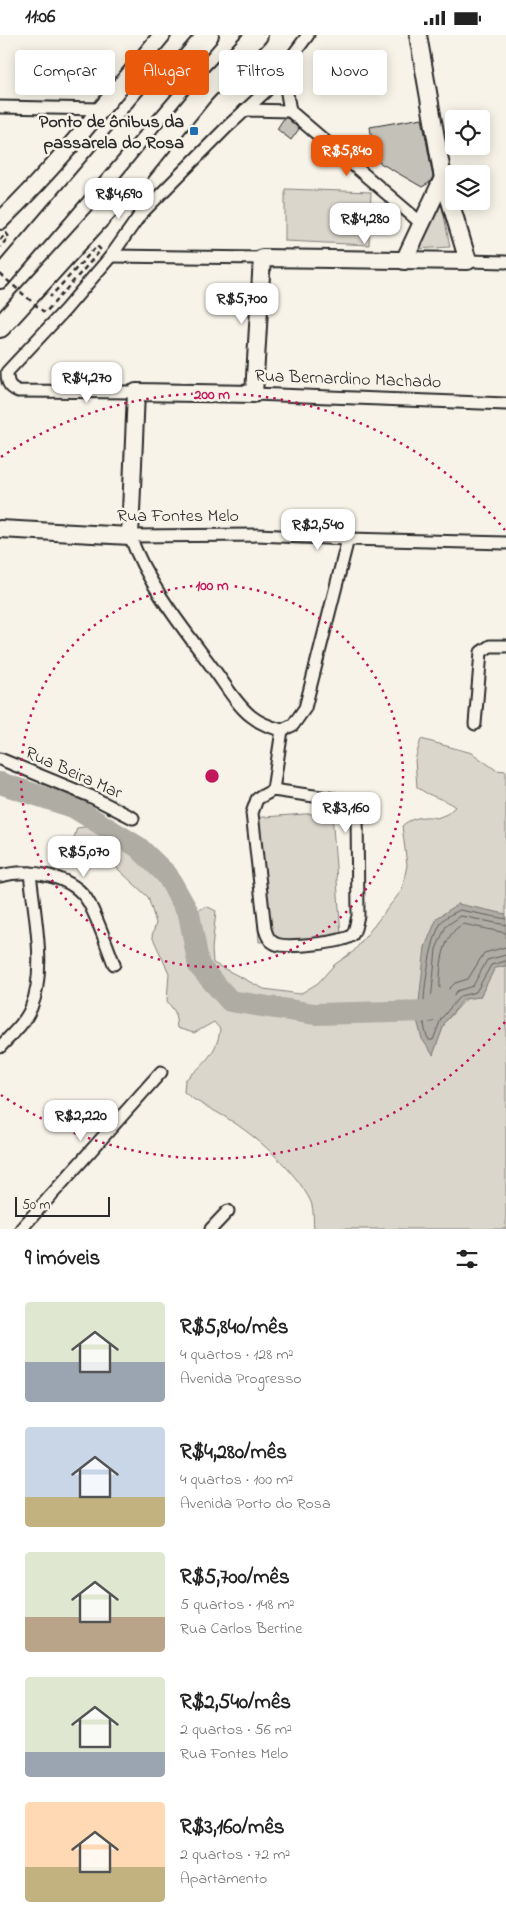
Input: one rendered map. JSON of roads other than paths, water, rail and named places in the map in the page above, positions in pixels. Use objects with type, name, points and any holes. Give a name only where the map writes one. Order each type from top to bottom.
[{"type":"highway","points":[[8,283],[120,140],[208,35]]},
{"type":"highway","points":[[0,327],[121,194],[204,93],[257,35]]},
{"type":"highway","points":[[0,263],[74,180],[120,140]]},
{"type":"main road","points":[[0,221],[20,202],[101,109],[162,35]]},
{"type":"main road","points":[[254,394],[262,258],[468,261],[443,177],[418,35]]},
{"type":"main road","points":[[404,261],[443,177]]},
{"type":"main road","points":[[130,536],[136,393]]},
{"type":"main road","name":"Rua Bernardino Machado","points":[[136,393],[254,394]]},
{"type":"main road","name":"Rua Fontes Melo","points":[[0,529],[130,536]]},
{"type":"street","points":[[297,50],[308,35]]},
{"type":"street","points":[[4,383],[7,372],[61,315],[111,255],[140,215],[259,95]]},
{"type":"street","points":[[287,95],[290,111]]},
{"type":"street","points":[[0,107],[101,109]]},
{"type":"street","points":[[245,110],[290,111],[421,223]]},
{"type":"street","points":[[111,255],[262,258]]},
{"type":"street","points":[[468,261],[506,262]]},
{"type":"street","name":"Rua Bernardino Machado","points":[[4,383],[18,391],[136,393]]},
{"type":"street","name":"Rua Bernardino Machado","points":[[254,394],[506,404]]},
{"type":"street","name":"Rua Fontes Melo","points":[[130,536],[257,535],[506,543]]},
{"type":"street","points":[[130,536],[138,560],[172,613],[237,701],[250,716],[266,726],[282,730],[293,725],[305,708],[348,539]]},
{"type":"street","points":[[475,724],[481,652],[490,646],[506,645]]},
{"type":"street","points":[[273,790],[282,730]]},
{"type":"street","name":"Rua Beira Mar","points":[[0,759],[90,796],[133,818]]},
{"type":"street","points":[[273,790],[348,801],[357,812],[358,916],[354,931],[348,937],[298,947],[277,944],[268,938],[265,929],[252,813],[257,799],[273,790]]},
{"type":"street","points":[[0,1047],[20,1025],[31,1008],[37,985],[38,964],[30,873]]},
{"type":"street","points":[[0,876],[30,873],[49,875],[81,892],[89,903],[114,964]]},
{"type":"street","points":[[20,1229],[161,1072]]},
{"type":"street","points":[[211,1229],[228,1211]]},
{"type":"water","points":[[458,904],[506,914],[506,966],[495,968],[480,997],[464,999],[445,1022],[433,1055],[422,1039],[417,1020],[425,947],[437,918]]},
{"type":"waterway","points":[[0,783],[73,807],[138,847],[167,875],[189,914],[199,966],[230,1001],[315,1014],[430,1011],[443,999]]},
{"type":"place","name":"Ponto de ônibus da passarela do Rosa","points":[[194,131]]}]
